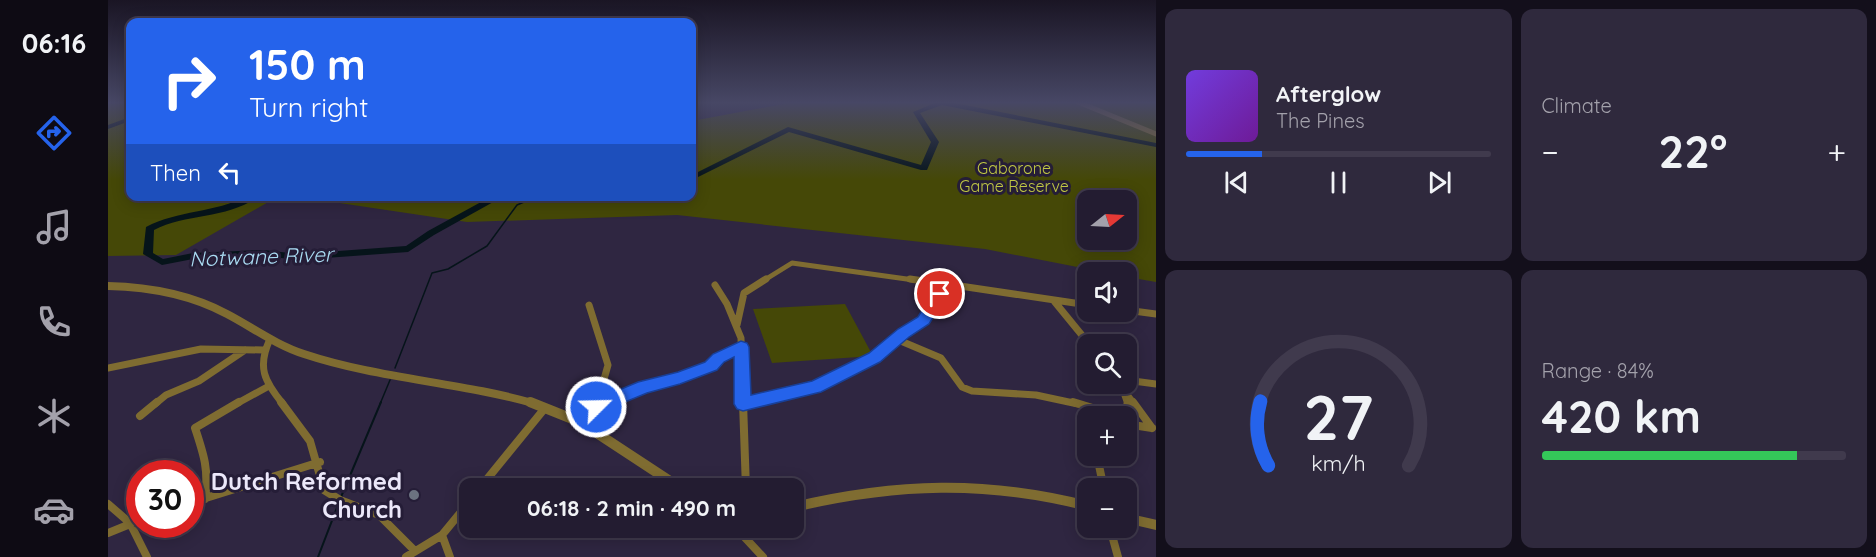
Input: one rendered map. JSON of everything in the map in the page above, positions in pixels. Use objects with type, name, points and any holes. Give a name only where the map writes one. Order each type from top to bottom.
[{"type":"street","points":[[1141,128],[1156,134]]},
{"type":"street","points":[[737,326],[744,293],[750,287],[781,272],[792,263],[1077,304]]},
{"type":"street","points":[[715,285],[737,326],[741,347],[746,478]]},
{"type":"street","points":[[108,286],[176,293],[226,313],[270,339],[315,357],[546,407],[572,418],[665,478]]},
{"type":"street","points":[[743,404],[815,387],[875,357],[896,339],[924,321],[940,294],[960,286]]},
{"type":"street","points":[[1054,301],[1081,334]]},
{"type":"street","points":[[589,305],[608,365],[596,407]]},
{"type":"street","points":[[1137,311],[1156,314]]},
{"type":"street","points":[[270,339],[263,350],[262,370],[265,382],[306,433],[320,462],[326,493],[379,515],[415,551]]},
{"type":"street","points":[[896,339],[941,358],[962,387],[972,391],[1036,395],[1085,406]]},
{"type":"street","points":[[572,418],[644,387],[680,378],[711,366],[718,358],[741,347]]},
{"type":"street","points":[[140,416],[165,395],[199,381],[245,350]]},
{"type":"street","points":[[108,368],[189,351],[263,350]]},
{"type":"street","points":[[1137,381],[1156,384]]},
{"type":"street","points":[[269,386],[195,428],[206,461],[205,499],[320,462]]},
{"type":"street","points":[[1128,396],[1129,406]]},
{"type":"street","points":[[1128,396],[1154,429]]},
{"type":"street","points":[[488,478],[546,407]]},
{"type":"street","points":[[1137,426],[1154,429]]},
{"type":"street","points":[[804,505],[857,495],[950,486],[987,488],[1059,498],[1077,503]]},
{"type":"street","points":[[108,504],[126,515]]},
{"type":"street","points":[[406,557],[442,535],[459,514]]},
{"type":"street","points":[[1137,521],[1156,525]]},
{"type":"street","points":[[108,533],[126,525]]},
{"type":"street","points":[[442,535],[450,557]]},
{"type":"street","points":[[141,538],[147,557]]},
{"type":"street","points":[[745,538],[763,557]]},
{"type":"street","points":[[1113,538],[1118,557]]},
{"type":"green space","points":[[108,128],[126,128],[126,201],[270,201],[176,255],[108,256]]},
{"type":"green space","name":"Gaborone Game Reserve","points":[[696,128],[1156,128],[1156,282],[1137,279],[1137,262],[1077,262],[1077,267],[985,249],[677,215],[467,222],[326,201],[696,201]]},
{"type":"green space","points":[[845,304],[873,356],[772,363],[753,309]]},
{"type":"waterway","name":"Notwane River","points":[[696,176],[788,129],[924,168],[935,142],[926,128]]},
{"type":"waterway","name":"Notwane River","points":[[1069,128],[1156,145]]},
{"type":"waterway","name":"Notwane River","points":[[245,201],[161,222],[149,229],[148,254],[162,262],[193,256],[264,253],[298,257],[408,249],[431,233],[491,201]]},
{"type":"waterway","points":[[395,368],[432,273],[448,269],[487,246],[517,205],[526,201]]},
{"type":"waterway","points":[[380,404],[390,380]]},
{"type":"waterway","points":[[341,497],[381,402]]},
{"type":"waterway","points":[[318,557],[338,505]]},
{"type":"place","name":"Dutch Reformed Church","points":[[414,495]]},
{"type":"route","points":[[596,407],[644,387],[680,378],[711,366],[718,358],[741,347],[743,404],[815,387],[875,357],[903,333],[924,321],[940,294]]}]
